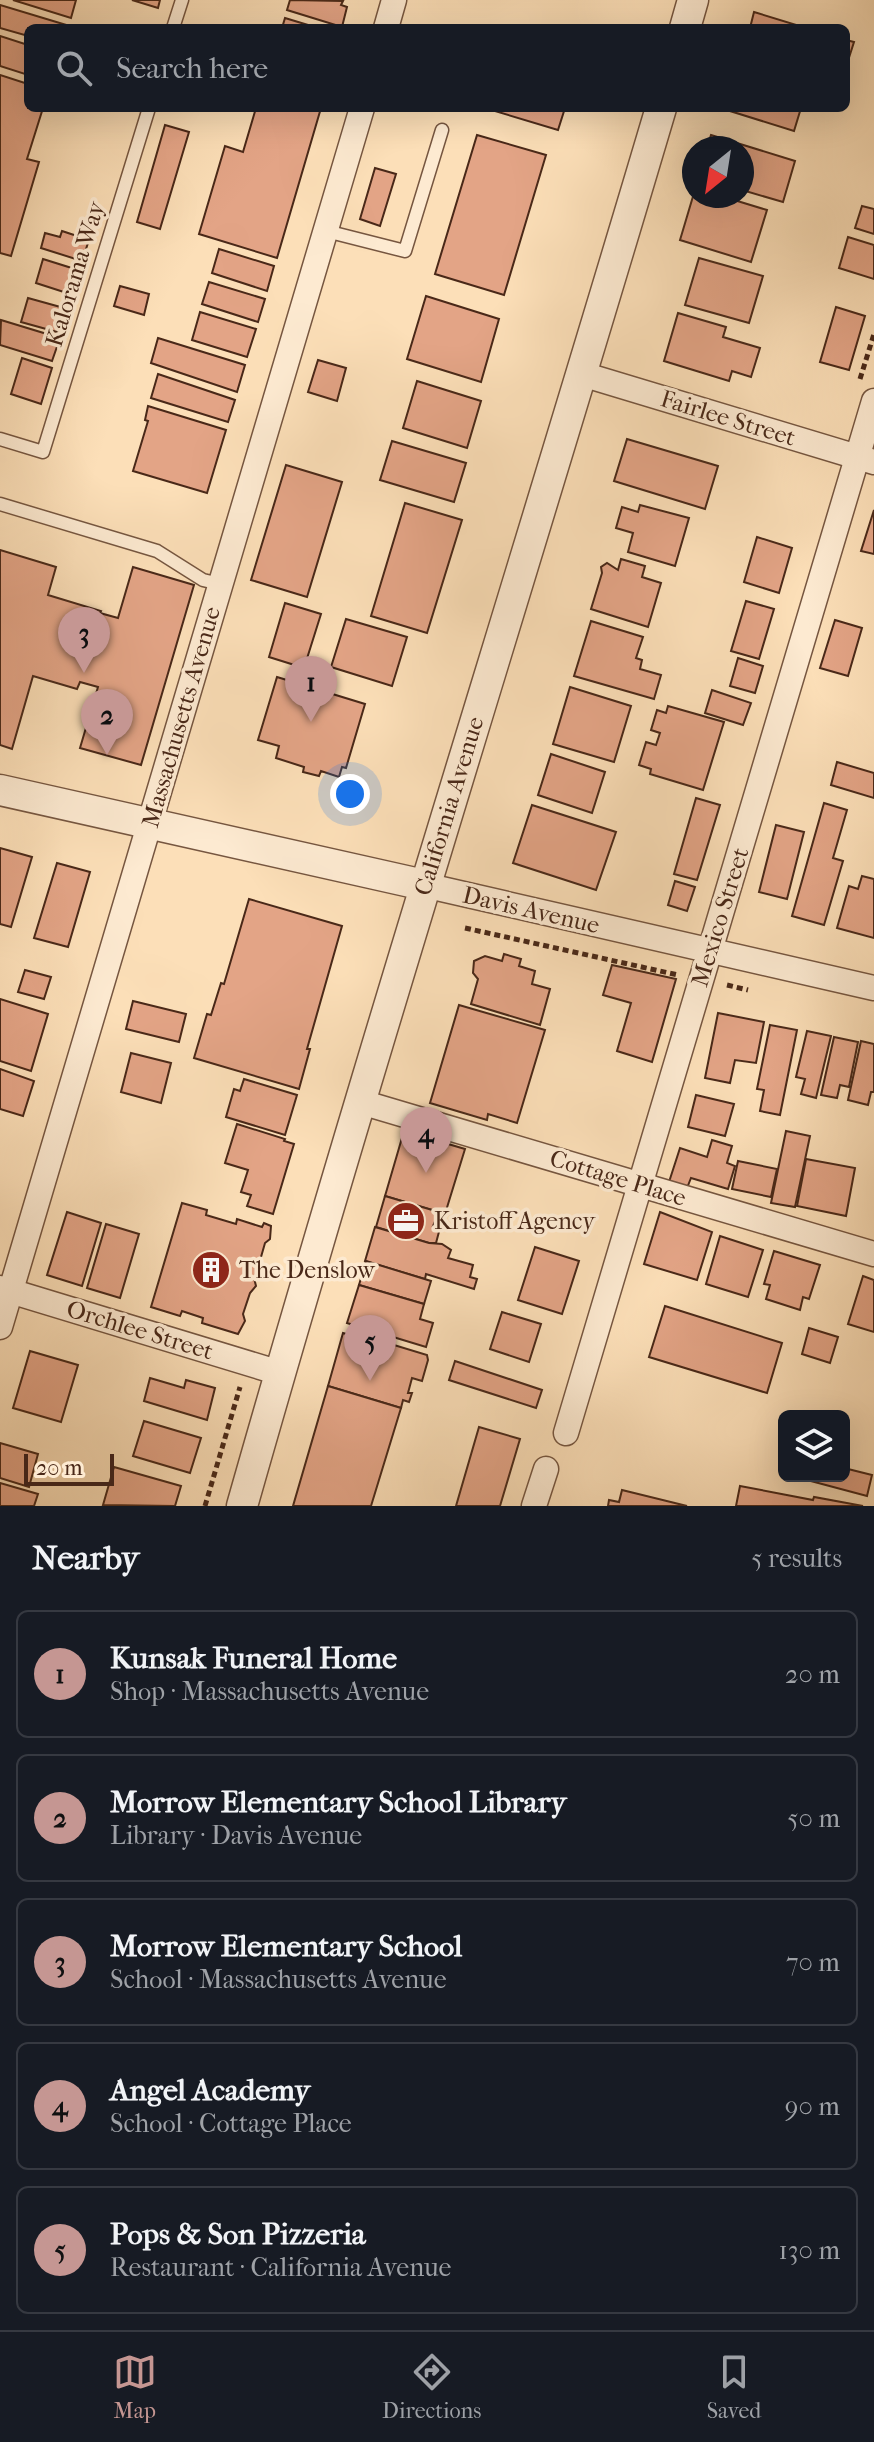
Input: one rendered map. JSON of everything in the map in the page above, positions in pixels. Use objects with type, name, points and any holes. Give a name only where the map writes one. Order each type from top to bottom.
[{"type":"street","points":[[387,24],[394,0]]},
{"type":"street","points":[[686,24],[693,0]]},
{"type":"street","name":"Massachusetts Avenue","points":[[0,1327],[5,1289],[149,823],[361,112]]},
{"type":"street","name":"California Avenue","points":[[242,1506],[424,885],[660,112]]},
{"type":"street","name":"Fairlee Street","points":[[582,374],[866,460]]},
{"type":"street","name":"Mexico Street","points":[[566,1433],[701,980],[866,460],[874,401]]},
{"type":"street","name":"Davis Avenue","points":[[0,790],[874,988]]},
{"type":"street","name":"Cottage Place","points":[[361,1102],[874,1254]]},
{"type":"street","name":"Orchlee Street","points":[[5,1289],[280,1373]]},
{"type":"street","points":[[534,1506],[546,1469]]},
{"type":"lane","points":[[174,24],[182,0]]},
{"type":"lane","name":"Kalorama Way","points":[[0,439],[43,452],[148,112]]},
{"type":"lane","points":[[326,231],[405,251],[442,130]]},
{"type":"lane","points":[[0,504],[157,551],[203,580],[220,584]]},
{"type":"path","points":[[465,928],[755,991]]},
{"type":"path","points":[[205,1506],[241,1386]]},
{"type":"building","points":[[13,0],[76,0],[71,18]]},
{"type":"building","points":[[132,0],[160,0],[158,8]]},
{"type":"building","points":[[290,0],[343,1],[341,5],[347,7],[343,24],[332,24],[287,10]]},
{"type":"building","points":[[0,5],[63,24],[24,24],[24,35],[0,28]]},
{"type":"building","points":[[754,12],[793,24],[751,24]]},
{"type":"building","points":[[285,18],[305,24],[283,24]]},
{"type":"building","points":[[0,36],[24,44],[24,74],[0,66]]},
{"type":"building","points":[[0,75],[24,83],[24,112],[42,112],[27,159],[39,162],[11,256],[0,253]]},
{"type":"building","points":[[255,112],[320,112],[277,258],[199,234],[225,146],[243,152]]},
{"type":"building","points":[[498,112],[564,112],[558,130]]},
{"type":"building","points":[[733,112],[800,112],[794,131]]},
{"type":"building","points":[[165,125],[189,132],[160,229],[137,222]]},
{"type":"building","points":[[477,135],[546,155],[504,295],[435,274]]},
{"type":"building","points":[[754,148],[795,161],[783,202],[754,194]]},
{"type":"building","points":[[375,168],[396,174],[380,226],[360,219]]},
{"type":"building","points":[[754,206],[767,210],[751,262],[680,240],[690,208]]},
{"type":"building","points":[[862,206],[874,209],[874,234],[855,228]]},
{"type":"building","points":[[62,231],[89,240],[82,261],[41,248],[45,233],[60,237]]},
{"type":"building","points":[[848,237],[874,245],[874,279],[839,268]]},
{"type":"building","points":[[219,249],[274,266],[267,291],[212,273]]},
{"type":"building","points":[[699,258],[763,276],[749,323],[685,305]]},
{"type":"building","points":[[43,259],[78,270],[70,294],[36,283]]},
{"type":"building","points":[[209,282],[265,299],[258,322],[202,304]]},
{"type":"building","points":[[120,286],[149,294],[144,315],[114,306]]},
{"type":"building","points":[[426,296],[499,319],[481,382],[407,359]]},
{"type":"building","points":[[28,298],[64,308],[57,332],[21,322]]},
{"type":"building","points":[[836,307],[865,316],[849,370],[820,362]]},
{"type":"building","points":[[200,312],[256,329],[247,357],[192,340]]},
{"type":"building","points":[[678,313],[726,327],[723,337],[760,348],[751,377],[732,371],[729,381],[664,361]]},
{"type":"building","points":[[1,320],[60,338],[52,361],[0,345]]},
{"type":"building","points":[[158,338],[245,365],[237,392],[151,363]]},
{"type":"building","points":[[22,358],[52,368],[41,404],[11,394]]},
{"type":"building","points":[[318,360],[346,368],[337,401],[308,392]]},
{"type":"building","points":[[158,374],[235,400],[228,422],[151,398]]},
{"type":"building","points":[[417,381],[481,401],[467,448],[403,428]]},
{"type":"building","points":[[148,406],[226,430],[207,493],[133,471],[148,421],[145,420]]},
{"type":"building","points":[[627,439],[718,466],[705,509],[614,481]]},
{"type":"building","points":[[392,441],[466,463],[454,502],[380,480]]},
{"type":"building","points":[[286,465],[342,482],[307,597],[251,580]]},
{"type":"building","points":[[405,503],[462,520],[427,633],[371,616]]},
{"type":"building","points":[[640,505],[689,518],[675,566],[628,552],[633,533],[616,528],[622,507],[638,512]]},
{"type":"building","points":[[874,510],[874,554],[861,551]]},
{"type":"building","points":[[757,537],[792,548],[779,593],[744,582]]},
{"type":"building","points":[[0,550],[56,567],[48,595],[118,618],[133,567],[194,585],[141,765],[80,748],[98,687],[80,682],[77,689],[33,676],[12,749],[0,745]]},
{"type":"building","points":[[621,559],[645,566],[642,577],[661,583],[648,627],[591,609],[601,567],[607,563],[618,570]]},
{"type":"building","points":[[746,601],[774,609],[759,659],[731,651]]},
{"type":"building","points":[[285,603],[321,614],[304,668],[269,657]]},
{"type":"building","points":[[346,619],[407,637],[392,686],[331,667]]},
{"type":"building","points":[[835,620],[862,628],[848,676],[820,668]]},
{"type":"building","points":[[591,621],[643,637],[636,658],[642,660],[640,669],[661,675],[654,699],[574,676]]},
{"type":"building","points":[[738,658],[763,666],[755,693],[730,686]]},
{"type":"building","points":[[277,677],[365,704],[346,768],[342,767],[339,777],[321,771],[319,776],[303,772],[304,767],[276,758],[279,746],[258,740]]},
{"type":"building","points":[[570,687],[631,706],[614,762],[553,744]]},
{"type":"building","points":[[712,690],[751,703],[743,725],[705,713]]},
{"type":"building","points":[[668,706],[724,722],[703,790],[650,774],[651,769],[639,765],[646,742],[656,745],[660,733],[651,730],[657,710],[666,713]]},
{"type":"building","points":[[551,754],[605,772],[592,813],[538,795]]},
{"type":"building","points":[[837,762],[874,773],[874,798],[831,785]]},
{"type":"building","points":[[696,798],[720,805],[697,880],[674,874]]},
{"type":"building","points":[[824,803],[847,810],[833,858],[843,861],[824,925],[792,916]]},
{"type":"building","points":[[532,805],[616,832],[596,890],[513,863]]},
{"type":"building","points":[[776,825],[804,832],[787,899],[759,892]]},
{"type":"building","points":[[0,848],[32,857],[11,927],[0,924]]},
{"type":"building","points":[[57,863],[90,872],[68,947],[34,938]]},
{"type":"building","points":[[862,876],[874,879],[874,938],[837,928],[849,886],[858,889]]},
{"type":"building","points":[[675,881],[695,887],[687,911],[668,905]]},
{"type":"building","points":[[249,899],[342,926],[307,1049],[310,1049],[299,1089],[194,1058],[207,1014],[211,1015],[221,983],[224,984]]},
{"type":"building","points":[[504,954],[521,959],[519,966],[535,971],[532,984],[550,989],[540,1025],[471,1004],[478,979],[473,973],[474,961],[485,956],[502,961]]},
{"type":"building","points":[[612,965],[676,979],[652,1062],[617,1051],[631,1003],[603,995]]},
{"type":"building","points":[[25,970],[51,977],[44,999],[18,992]]},
{"type":"building","points":[[0,999],[48,1014],[31,1071],[0,1061]]},
{"type":"building","points":[[133,1001],[186,1014],[179,1042],[126,1029]]},
{"type":"building","points":[[459,1005],[545,1030],[517,1123],[488,1114],[487,1120],[430,1103]]},
{"type":"building","points":[[718,1013],[764,1022],[756,1063],[735,1060],[730,1083],[705,1078]]},
{"type":"building","points":[[770,1025],[797,1030],[780,1115],[760,1111],[764,1090],[757,1089]]},
{"type":"building","points":[[807,1031],[831,1036],[816,1098],[801,1094],[805,1079],[796,1077]]},
{"type":"building","points":[[834,1037],[858,1042],[849,1087],[840,1085],[837,1098],[821,1095]]},
{"type":"building","points":[[861,1041],[874,1044],[874,1092],[871,1092],[868,1105],[848,1100]]},
{"type":"building","points":[[131,1053],[171,1063],[161,1103],[121,1092]]},
{"type":"building","points":[[0,1069],[34,1081],[23,1116],[0,1109]]},
{"type":"building","points":[[244,1079],[297,1095],[285,1135],[226,1117],[234,1089],[240,1091]]},
{"type":"building","points":[[696,1095],[734,1104],[725,1136],[688,1127]]},
{"type":"building","points":[[237,1124],[294,1144],[273,1214],[247,1206],[251,1195],[241,1192],[248,1170],[225,1163]]},
{"type":"building","points":[[404,1131],[465,1149],[445,1214],[385,1196]]},
{"type":"building","points":[[786,1131],[810,1136],[795,1207],[771,1203]]},
{"type":"building","points":[[712,1140],[732,1146],[727,1163],[735,1166],[728,1189],[691,1178],[687,1188],[669,1182],[680,1148],[707,1157]]},
{"type":"building","points":[[806,1159],[855,1168],[846,1216],[797,1206]]},
{"type":"building","points":[[738,1161],[777,1169],[771,1197],[732,1189]]},
{"type":"building","name":"Kristoff Agency","points":[[385,1196],[439,1212],[433,1226],[440,1228],[436,1243],[376,1227]]},
{"type":"building","name":"The Denslow","points":[[182,1203],[207,1210],[206,1215],[236,1224],[237,1219],[262,1227],[264,1223],[271,1226],[270,1239],[265,1243],[259,1264],[260,1272],[254,1278],[256,1286],[250,1293],[243,1314],[245,1321],[238,1334],[202,1323],[203,1318],[182,1311],[180,1316],[151,1307]]},
{"type":"building","points":[[67,1212],[101,1223],[82,1286],[47,1275]]},
{"type":"building","points":[[660,1212],[712,1232],[697,1280],[644,1264]]},
{"type":"building","points":[[106,1224],[139,1234],[120,1298],[87,1288]]},
{"type":"building","points":[[375,1227],[442,1244],[451,1250],[448,1258],[473,1265],[470,1277],[477,1279],[474,1289],[426,1274],[425,1279],[365,1261]]},
{"type":"building","points":[[720,1236],[763,1250],[748,1297],[706,1284]]},
{"type":"building","points":[[535,1247],[579,1261],[562,1314],[518,1300]]},
{"type":"building","points":[[774,1251],[820,1265],[809,1299],[803,1297],[800,1310],[766,1299],[770,1285],[764,1284]]},
{"type":"building","points":[[366,1261],[431,1281],[424,1304],[359,1285]]},
{"type":"building","points":[[863,1276],[874,1280],[874,1332],[848,1324]]},
{"type":"building","points":[[359,1285],[424,1304],[420,1319],[433,1323],[426,1347],[347,1323]]},
{"type":"building","points":[[665,1306],[782,1343],[767,1393],[649,1357]]},
{"type":"building","points":[[502,1312],[541,1324],[529,1362],[490,1349]]},
{"type":"building","points":[[809,1328],[838,1337],[830,1363],[802,1354]]},
{"type":"building","points":[[343,1333],[427,1355],[422,1381],[412,1378],[409,1402],[403,1400],[401,1408],[328,1386]]},
{"type":"building","points":[[30,1351],[78,1365],[61,1422],[13,1408]]},
{"type":"building","points":[[455,1361],[542,1390],[536,1408],[449,1380]]},
{"type":"building","points":[[150,1378],[184,1388],[186,1380],[215,1388],[207,1420],[144,1401]]},
{"type":"building","points":[[328,1386],[401,1408],[371,1506],[293,1506]]},
{"type":"building","points":[[144,1421],[201,1438],[190,1473],[133,1456]]},
{"type":"building","points":[[479,1427],[520,1439],[500,1506],[456,1506]]},
{"type":"building","points":[[0,1443],[38,1454],[29,1487],[0,1478]]},
{"type":"building","points":[[114,1467],[181,1486],[175,1506],[103,1505]]},
{"type":"building","points":[[850,1470],[872,1475],[867,1496],[814,1482],[850,1482]]},
{"type":"building","points":[[0,1483],[38,1494],[34,1506],[0,1506]]},
{"type":"building","points":[[740,1486],[813,1500],[814,1497],[863,1506],[736,1506]]},
{"type":"building","points":[[622,1490],[687,1506],[608,1506],[609,1500],[619,1502]]},
{"type":"place","name":"Morrow Elementary School","points":[[84,673]]},
{"type":"place","name":"Kunsak Funeral Home","points":[[311,722]]},
{"type":"place","name":"Morrow Elementary School Library","points":[[107,755]]},
{"type":"place","name":"Angel Academy","points":[[426,1173]]},
{"type":"place","name":"Kristoff Agency","points":[[406,1221]]},
{"type":"place","name":"The Denslow","points":[[211,1270]]},
{"type":"place","name":"Pops & Son Pizzeria","points":[[370,1381]]}]
